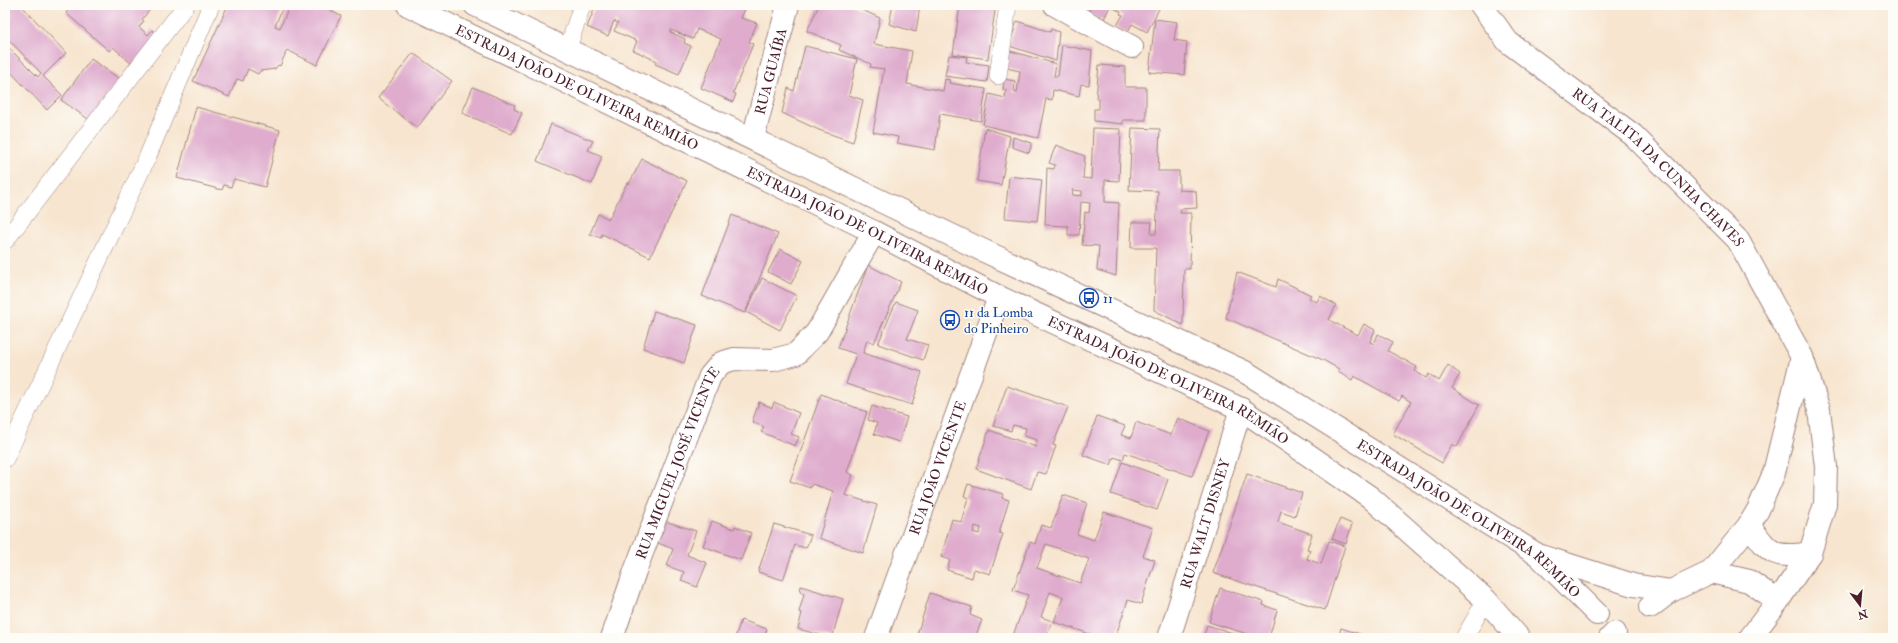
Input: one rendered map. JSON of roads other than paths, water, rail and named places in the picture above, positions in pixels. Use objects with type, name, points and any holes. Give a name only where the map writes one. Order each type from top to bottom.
[{"type":"main road","name":"ESTRADA JOÃO DE OLIVEIRA REMIÃO","points":[[408,5],[874,232],[999,297],[1241,409],[1370,497],[1486,600],[1519,638]]},
{"type":"main road","name":"ESTRADA JOÃO DE OLIVEIRA REMIÃO","points":[[475,5],[567,51],[753,138],[980,249],[1247,373],[1538,555],[1597,614]]},
{"type":"main road","name":"RUA GUAÍBA","points":[[753,138],[788,5]]},
{"type":"main road","points":[[1055,5],[1132,47]]},
{"type":"main road","name":"RUA TALITA DA CUNHA CHAVES","points":[[1481,5],[1508,42],[1633,135],[1738,240],[1802,357],[1819,410],[1826,467],[1825,504],[1810,553],[1778,601],[1750,638]]},
{"type":"main road","name":"RUA MIGUEL JOSÉ VICENTE","points":[[612,638],[635,571],[710,376],[721,363],[734,359],[773,360],[796,354],[817,332],[874,232]]},
{"type":"main road","name":"RUA JOÃO VICENTE","points":[[876,638],[999,297]]},
{"type":"main road","points":[[1650,608],[1671,591],[1711,572],[1749,525],[1758,510],[1774,473],[1802,357]]},
{"type":"main road","name":"RUA WALT DISNEY","points":[[1169,638],[1241,409]]},
{"type":"main road","points":[[1749,525],[1767,549],[1779,554],[1792,556],[1810,553]]},
{"type":"main road","points":[[1538,555],[1633,585],[1671,591]]},
{"type":"main road","points":[[1711,572],[1749,581],[1778,601]]},
{"type":"lane","points":[[5,241],[186,5]]},
{"type":"lane","points":[[5,459],[147,158],[211,5]]},
{"type":"lane","points":[[567,51],[582,5]]},
{"type":"lane","points":[[998,76],[1008,5]]},
{"type":"lane","points":[[1464,638],[1486,600]]},
{"type":"place","name":"11","points":[[1089,298]]},
{"type":"place","name":"11 da Lomba do Pinheiro","points":[[950,320]]}]
